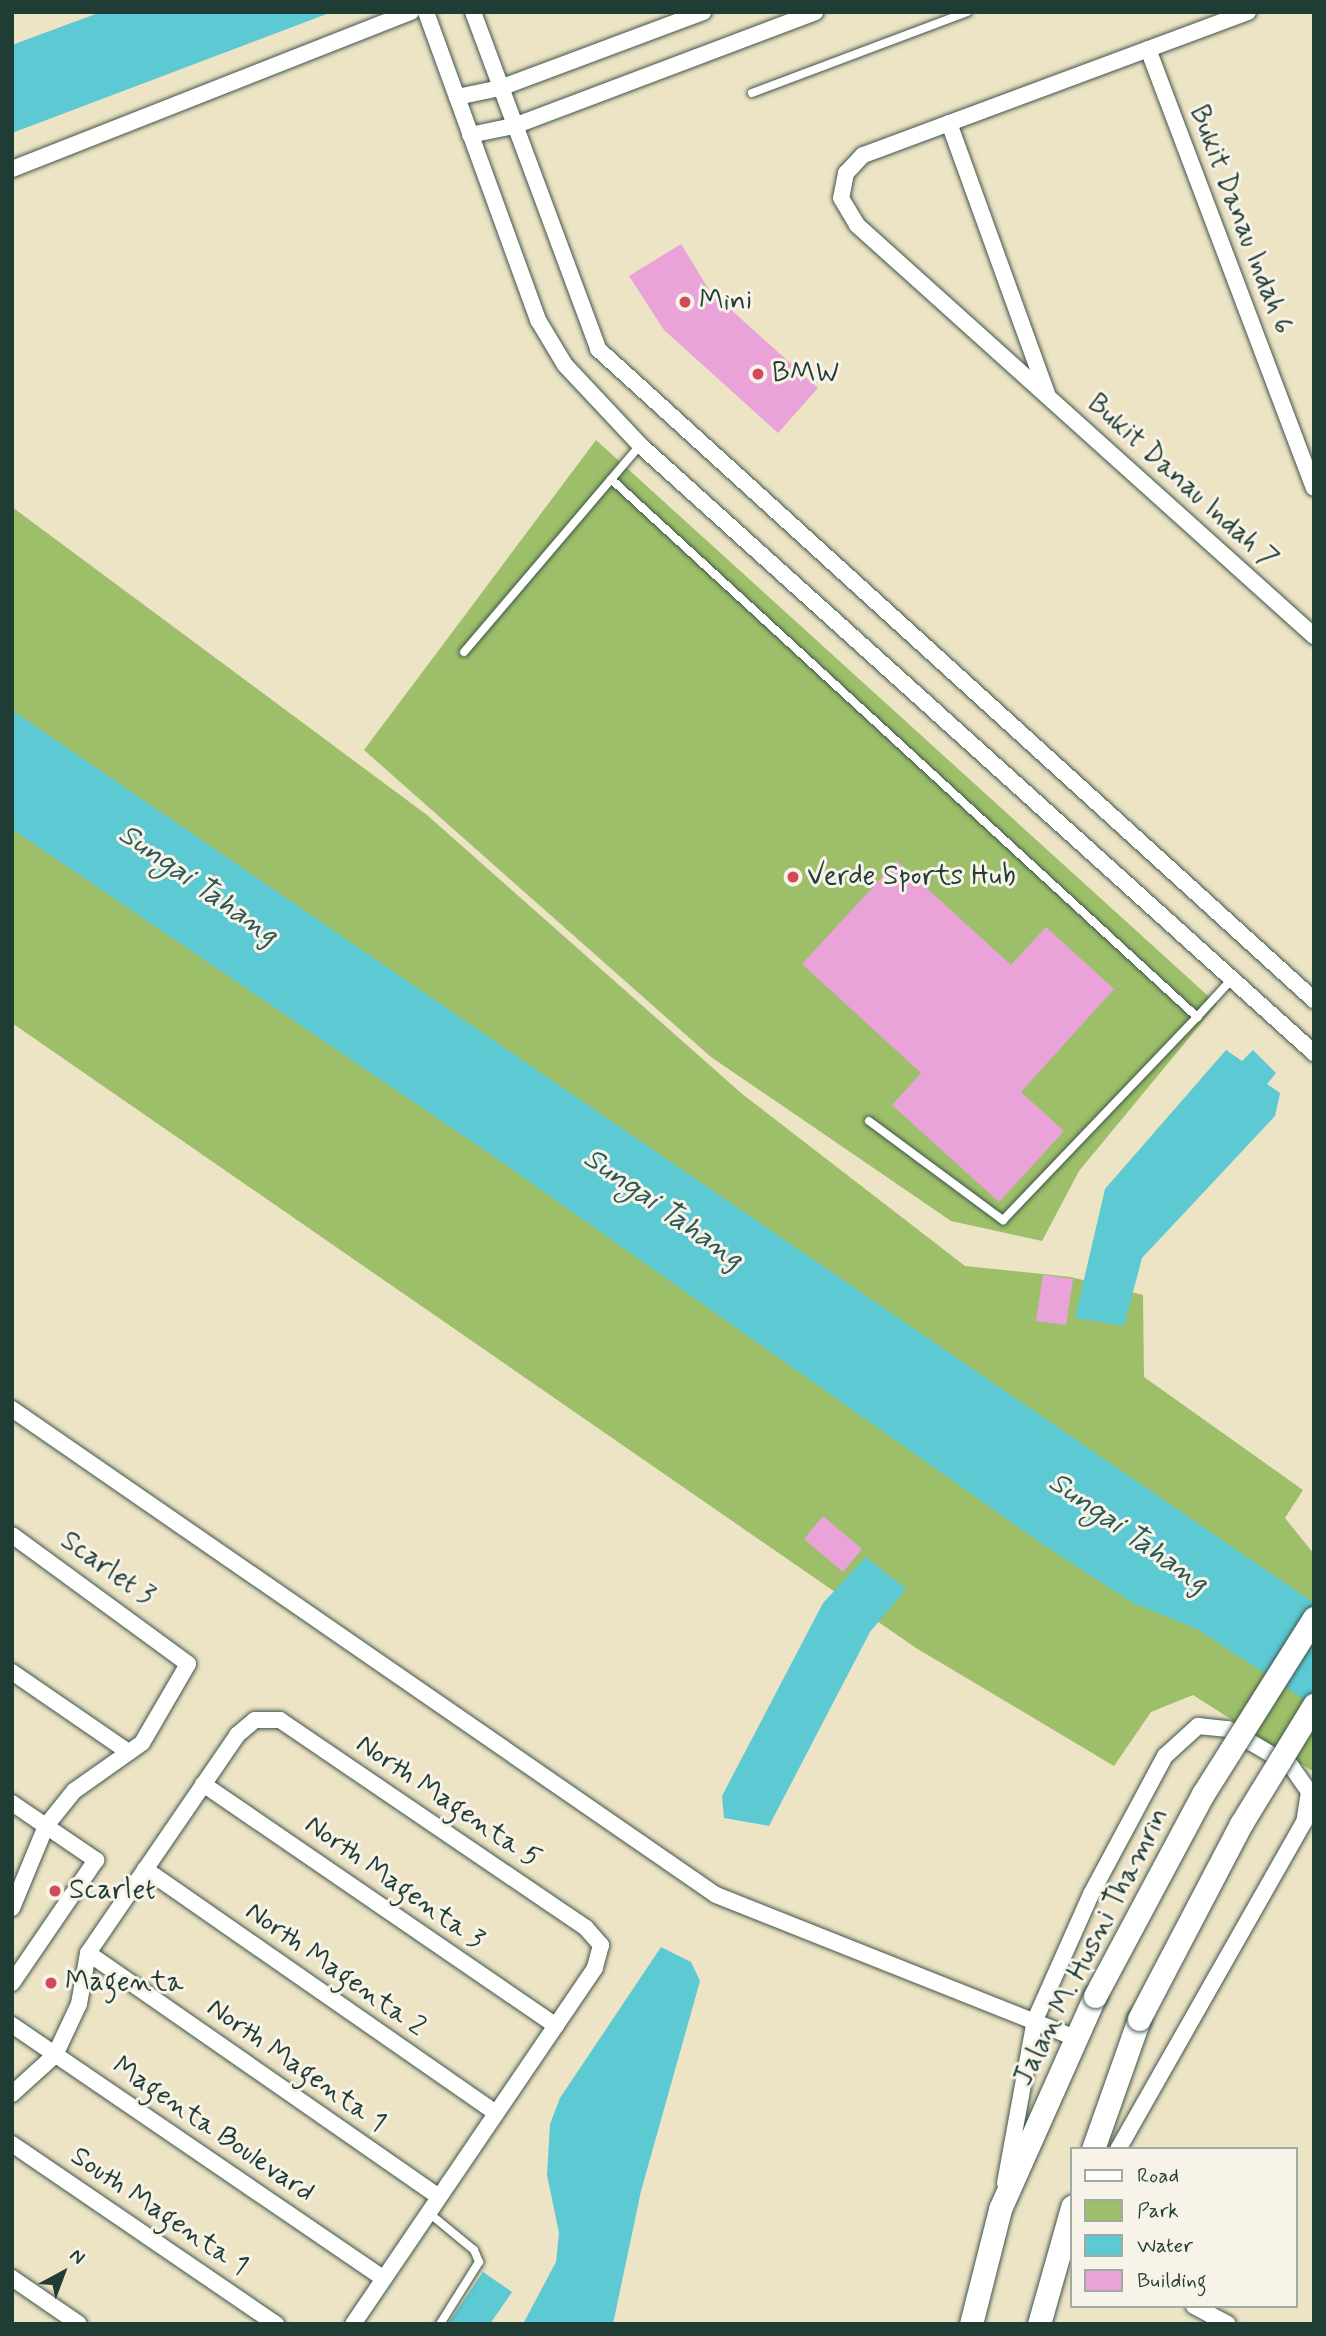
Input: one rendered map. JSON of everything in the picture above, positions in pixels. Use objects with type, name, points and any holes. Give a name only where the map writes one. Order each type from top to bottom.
[{"type":"main road","name":"Jalan M. Husni Thamrin","points":[[971,2324],[1000,2209],[1095,1996],[1203,1794],[1314,1618]]},
{"type":"main road","points":[[1094,2147],[1139,2019],[1241,1824],[1314,1705]]},
{"type":"main road","points":[[1039,2324],[1069,2234]]},
{"type":"street","points":[[12,169],[411,12]]},
{"type":"street","points":[[426,12],[538,320],[565,365],[640,445],[1314,1053]]},
{"type":"street","points":[[473,12],[598,349],[1314,1000]]},
{"type":"street","points":[[457,97],[500,88],[703,12]]},
{"type":"street","points":[[470,135],[514,126],[816,12]]},
{"type":"street","points":[[949,123],[1248,12]]},
{"type":"street","name":"Bukit Danau Indah 6","points":[[1148,49],[1314,488]]},
{"type":"street","name":"Bukit Danau Indah 7","points":[[1047,396],[949,123],[863,155],[846,173],[842,198],[857,225],[1047,396],[1314,636]]},
{"type":"street","points":[[12,1409],[716,1895],[1075,2038]]},
{"type":"street","name":"Scarlet 3","points":[[12,1535],[173,1647],[188,1664],[180,1685],[142,1743],[124,1749]]},
{"type":"street","points":[[12,1672],[124,1749],[74,1791],[46,1826],[26,1862],[12,1908]]},
{"type":"street","name":"North Magenta 5","points":[[203,1784],[237,1735],[255,1720],[280,1720],[586,1928],[601,1945],[595,1968],[555,2026]]},
{"type":"street","points":[[1000,2209],[1035,2020],[1091,1894],[1165,1756],[1198,1726],[1228,1729],[1291,1766],[1309,1792],[1304,1822],[1119,2147]]},
{"type":"street","points":[[12,2094],[55,2055],[79,2004],[88,1953],[203,1784]]},
{"type":"street","name":"North Magenta 3","points":[[203,1784],[555,2026]]},
{"type":"street","points":[[12,1803],[96,1860],[12,1983]]},
{"type":"street","name":"North Magenta 2","points":[[145,1869],[496,2113]]},
{"type":"street","name":"North Magenta 1","points":[[88,1953],[439,2197]]},
{"type":"street","name":"Magenta Boulevard","points":[[12,2025],[384,2279]]},
{"type":"street","points":[[353,2324],[555,2026]]},
{"type":"street","name":"South Magenta 1","points":[[12,2144],[276,2324]]},
{"type":"street","points":[[12,2278],[79,2324]]},
{"type":"street","points":[[1198,2308],[1228,2324]]},
{"type":"lane","points":[[752,93],[967,12]]},
{"type":"lane","points":[[464,652],[640,445]]},
{"type":"lane","points":[[611,479],[1197,1017]]},
{"type":"lane","points":[[869,1121],[1003,1220],[1231,980]]},
{"type":"lane","points":[[429,2213],[474,2250],[479,2262],[440,2324]]},
{"type":"green space","name":"Verde Sports Hub","points":[[596,440],[1217,1004],[1079,1171],[1042,1241],[951,1221],[711,1057],[364,750]]},
{"type":"green space","points":[[12,507],[427,815],[741,1093],[965,1266],[1071,1277],[1143,1295],[1144,1377],[1303,1490],[1285,1518],[1314,1554],[1314,1772],[1193,1695],[1151,1712],[1114,1766],[916,1648],[12,1023]]},
{"type":"water","points":[[101,12],[332,12],[12,133],[12,45]]},
{"type":"water","name":"Sungai Tahang","points":[[12,710],[1314,1603],[1314,1706],[1197,1629],[1133,1603],[1045,1546],[493,1156],[12,829]]},
{"type":"water","points":[[1226,1050],[1242,1061],[1253,1050],[1276,1073],[1267,1084],[1280,1093],[1275,1116],[1142,1258],[1124,1326],[1075,1318],[1105,1189]]},
{"type":"water","points":[[866,1557],[906,1589],[870,1632],[769,1826],[724,1818],[722,1796],[823,1603]]},
{"type":"water","points":[[661,1947],[691,1962],[700,1981],[641,2191],[613,2324],[523,2324],[556,2262],[559,2233],[547,2175],[550,2124],[560,2098]]},
{"type":"water","points":[[483,2272],[512,2292],[490,2324],[448,2324]]},
{"type":"building","points":[[681,244],[709,290],[818,388],[778,433],[664,330],[629,276]]},
{"type":"building","points":[[897,861],[1011,965],[1046,927],[1114,989],[1021,1092],[1064,1131],[999,1202],[892,1105],[921,1073],[802,964]]},
{"type":"building","points":[[1043,1275],[1073,1279],[1066,1325],[1036,1321]]},
{"type":"building","points":[[823,1516],[862,1549],[843,1572],[804,1539]]},
{"type":"place","name":"Mini","points":[[685,302]]},
{"type":"place","name":"BMW","points":[[758,374]]},
{"type":"place","name":"Verde Sports Hub","points":[[793,877]]},
{"type":"place","name":"Scarlet","points":[[55,1891]]},
{"type":"place","name":"Magenta","points":[[51,1983]]}]
